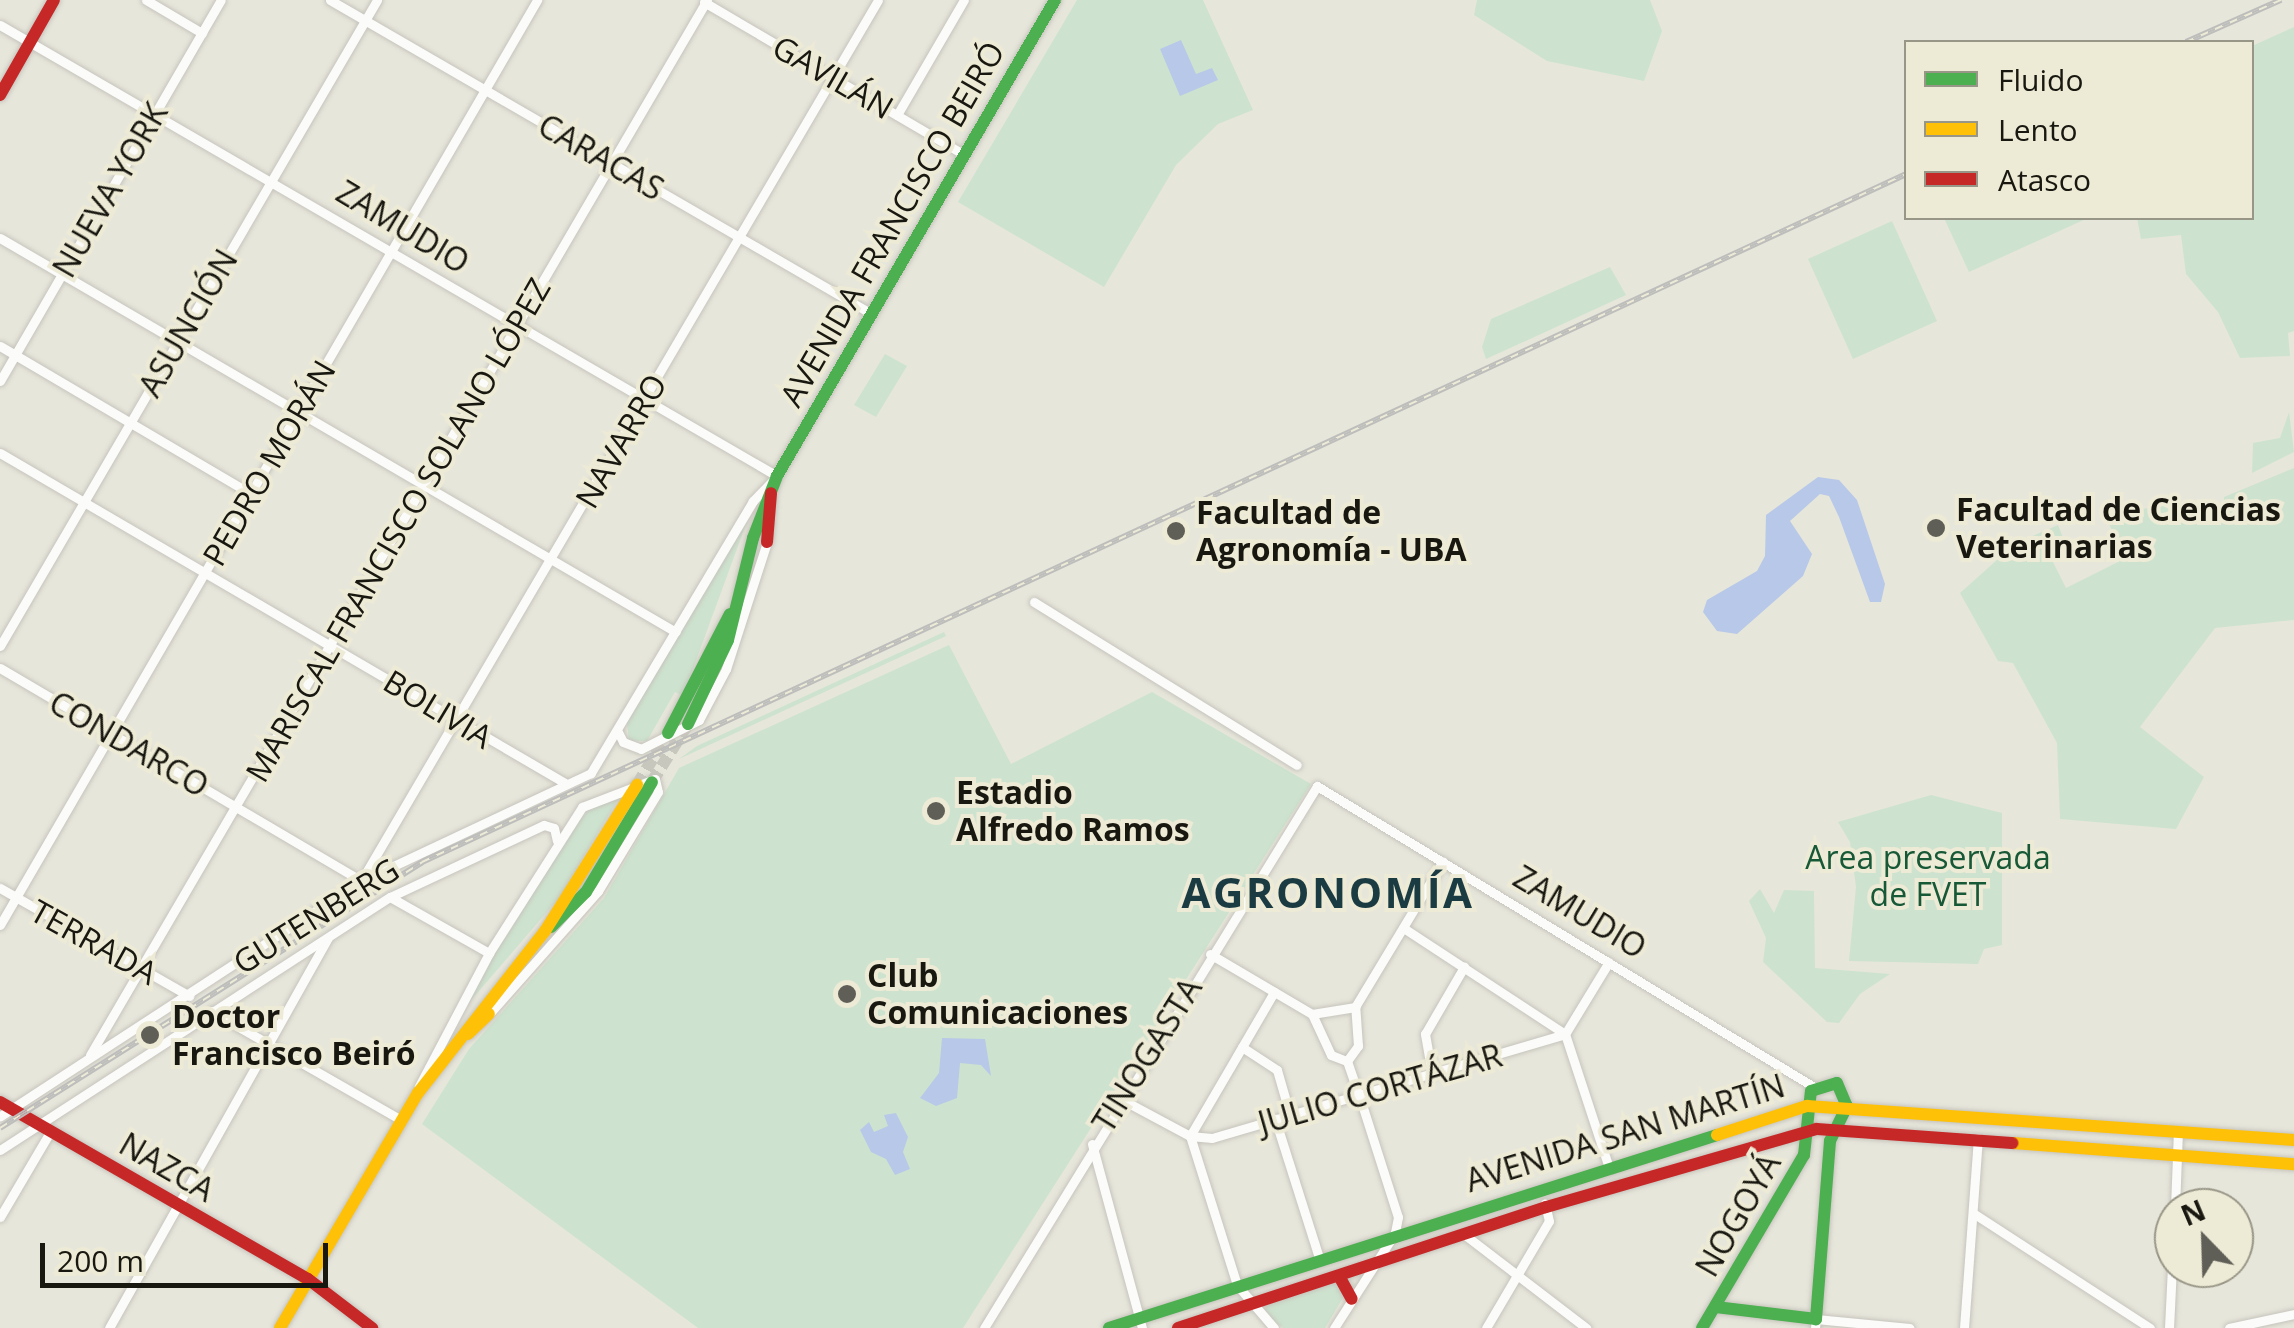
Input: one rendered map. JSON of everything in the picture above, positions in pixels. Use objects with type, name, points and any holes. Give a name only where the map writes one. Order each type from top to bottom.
[{"type":"main road","points":[[0,95],[54,0]]},
{"type":"main road","name":"AVENIDA FRANCISCO BEIRÓ","points":[[770,491],[1055,0]]},
{"type":"main road","points":[[766,542],[774,516],[770,491]]},
{"type":"main road","points":[[688,724],[728,640],[770,491]]},
{"type":"main road","points":[[668,733],[740,594]]},
{"type":"main road","points":[[545,931],[586,892],[652,782]]},
{"type":"main road","points":[[280,1328],[418,1093],[545,931],[637,785]]},
{"type":"main road","points":[[452,1049],[489,1014]]},
{"type":"main road","points":[[1716,1307],[1816,1323],[1827,1165],[1834,1128],[1847,1106],[1846,1090],[1833,1081],[1814,1088]]},
{"type":"main road","name":"NOGOYÁ","points":[[1702,1328],[1802,1160],[1807,1106],[1814,1088]]},
{"type":"main road","name":"AVENIDA SAN MARTÍN","points":[[1109,1328],[1143,1322],[1236,1285],[1395,1233],[1807,1106],[2294,1140]]},
{"type":"main road","name":"NAZCA","points":[[4,1108],[308,1278],[372,1328]]},
{"type":"main road","name":"AVENIDA SAN MARTÍN","points":[[1178,1328],[1546,1207],[1806,1131],[1834,1128],[2294,1164]]},
{"type":"main road","points":[[2266,1138],[2294,1129]]},
{"type":"main road","points":[[1802,1160],[1813,1168],[1827,1165]]},
{"type":"main road","points":[[1339,1276],[1352,1299]]},
{"type":"street","points":[[146,0],[202,33]]},
{"type":"street","name":"NUEVA YORK","points":[[0,381],[221,0]]},
{"type":"street","name":"CARACAS","points":[[330,0],[872,314]]},
{"type":"street","name":"ASUNCIÓN","points":[[0,646],[377,0]]},
{"type":"street","name":"PEDRO MORÁN","points":[[0,925],[537,0]]},
{"type":"street","name":"NAVARRO","points":[[361,881],[878,0]]},
{"type":"street","points":[[897,115],[964,0]]},
{"type":"street","name":"GAVILÁN","points":[[704,1],[965,155]]},
{"type":"street","name":"MARISCAL FRANCISCO SOLANO LÓPEZ","points":[[88,1058],[144,970],[704,1]]},
{"type":"street","name":"ZAMUDIO","points":[[0,25],[777,476]]},
{"type":"street","points":[[0,238],[676,632]]},
{"type":"street","points":[[0,346],[252,496]]},
{"type":"street","name":"BOLIVIA","points":[[0,452],[565,783]]},
{"type":"street","name":"AVENIDA FRANCISCO BEIRÓ","points":[[594,770],[753,501],[777,476]]},
{"type":"street","points":[[618,732],[624,742],[641,749],[700,720],[726,669],[766,542]]},
{"type":"street","points":[[1034,602],[1297,765]]},
{"type":"street","name":"CONDARCO","points":[[0,668],[361,881]]},
{"type":"street","name":"GUTENBERG","points":[[4,1108],[189,996],[361,881],[594,770]]},
{"type":"street","points":[[418,1093],[426,1064],[557,841],[584,806],[648,777],[656,782],[658,792],[598,891],[489,1014]]},
{"type":"street","name":"ZAMUDIO","points":[[1316,786],[1814,1088]]},
{"type":"street","name":"TINOGASTA","points":[[984,1328],[1120,1098],[1316,786]]},
{"type":"street","name":"GUTENBERG","points":[[0,1150],[45,1128],[212,1011],[390,897],[544,825],[554,828],[557,841]]},
{"type":"street","points":[[1347,1062],[1358,1046],[1354,1006],[1443,861]]},
{"type":"street","name":"TERRADA","points":[[0,888],[189,996]]},
{"type":"street","points":[[390,897],[489,954]]},
{"type":"street","points":[[1404,929],[1565,1034],[1608,1165]]},
{"type":"street","points":[[109,1328],[329,934]]},
{"type":"street","points":[[1210,954],[1312,1014],[1330,1054],[1347,1062],[1359,1095],[1398,1216],[1395,1233],[1334,1328]]},
{"type":"street","points":[[1565,1034],[1609,962]]},
{"type":"street","points":[[1432,1074],[1425,1034],[1464,967]]},
{"type":"street","points":[[1190,1136],[1274,992]]},
{"type":"street","points":[[1312,1014],[1354,1006]]},
{"type":"street","points":[[212,1011],[401,1120]]},
{"type":"street","name":"JULIO CORTÁZAR","points":[[1190,1136],[1212,1138],[1565,1034]]},
{"type":"street","points":[[1242,1048],[1276,1070],[1290,1115]]},
{"type":"street","points":[[1120,1098],[1190,1136],[1236,1285],[1248,1305],[1274,1328]]},
{"type":"street","points":[[1275,1119],[1319,1258]]},
{"type":"street","points":[[0,1217],[45,1128]]},
{"type":"street","points":[[2176,1188],[2178,1131]]},
{"type":"street","points":[[1964,1328],[1978,1138]]},
{"type":"street","points":[[1092,1144],[1143,1322]]},
{"type":"street","points":[[1486,1328],[1549,1221],[1540,1187]]},
{"type":"street","points":[[1973,1213],[2150,1328]]},
{"type":"street","points":[[1465,1235],[1586,1328]]},
{"type":"street","points":[[2169,1328],[2171,1288]]},
{"type":"street","points":[[2229,1328],[2294,1314]]},
{"type":"street","points":[[1816,1323],[1910,1328]]},
{"type":"green space","points":[[1077,0],[1203,0],[1253,110],[1218,124],[1176,165],[1104,287],[958,202]]},
{"type":"green space","points":[[1477,0],[1650,0],[1662,31],[1644,81],[1547,61],[1474,15]]},
{"type":"green space","points":[[2294,27],[2294,331],[2288,333],[2290,356],[2240,358],[2218,312],[2186,274],[2181,235],[2141,239],[2137,220],[2254,220],[2254,45]]},
{"type":"green space","points":[[1945,220],[2084,220],[1969,272]]},
{"type":"green space","points":[[1892,221],[1937,321],[1853,359],[1808,259]]},
{"type":"green space","points":[[1610,267],[1626,295],[1486,359],[1482,347],[1491,319]]},
{"type":"green space","points":[[885,354],[907,366],[876,417],[854,405]]},
{"type":"green space","points":[[2289,412],[2294,452],[2252,473],[2253,443],[2280,438]]},
{"type":"green space","points":[[2294,468],[2294,620],[2215,628],[2140,727],[2204,777],[2176,829],[2060,819],[2057,743],[2013,663],[1998,661],[1960,593],[2016,543],[2058,525],[2066,545],[2049,554],[2066,588],[2124,559],[2105,514],[2193,502],[2196,516],[2224,512],[2224,497]]},
{"type":"green space","points":[[749,516],[683,696],[675,692],[647,741],[629,741],[627,723]]},
{"type":"green space","points":[[944,632],[946,636],[679,759],[697,746]]},
{"type":"green space","name":"Club Comunicaciones","points":[[949,645],[1011,764],[1152,692],[1311,784],[963,1328],[698,1328],[422,1124],[469,1049],[604,898],[679,768]]},
{"type":"green space","points":[[621,794],[559,898],[454,1020],[563,843],[588,810]]},
{"type":"green space","name":"Area preservada de FVET","points":[[1931,795],[2002,813],[2002,945],[1984,949],[1978,964],[1849,961],[1856,887],[1850,842],[1838,822]]},
{"type":"green space","points":[[1760,889],[1774,913],[1784,890],[1814,891],[1815,968],[1890,974],[1860,994],[1839,1023],[1827,1022],[1763,962],[1766,938],[1749,901]]},
{"type":"green space","points":[[1337,1281],[1344,1296],[1325,1328],[1283,1328],[1264,1313],[1267,1305]]},
{"type":"water","points":[[1181,40],[1196,74],[1212,68],[1218,80],[1180,96],[1160,49]]},
{"type":"water","points":[[1818,477],[1839,480],[1857,500],[1885,584],[1881,602],[1870,602],[1839,517],[1829,496],[1820,494],[1790,521],[1812,554],[1803,576],[1737,634],[1717,631],[1703,612],[1707,600],[1757,571],[1765,556],[1766,515]]},
{"type":"water","points":[[942,1038],[985,1039],[991,1076],[981,1065],[960,1063],[957,1098],[936,1106],[920,1098],[939,1073]]},
{"type":"water","points":[[896,1113],[908,1137],[903,1152],[910,1169],[895,1175],[886,1159],[871,1152],[860,1130],[869,1122],[874,1132],[888,1126],[884,1115]]},
{"type":"tunnel","points":[[652,782],[688,724]]},
{"type":"tunnel","points":[[637,785],[668,733]]},
{"type":"railway","points":[[2191,40],[2281,0]]},
{"type":"railway","points":[[0,1128],[422,862],[1904,175]]},
{"type":"traffic: fast","points":[[688,724],[728,640],[753,538],[777,476],[1055,0]]},
{"type":"traffic: fast","points":[[668,733],[730,614]]},
{"type":"traffic: fast","points":[[551,927],[586,892],[652,782]]},
{"type":"traffic: fast","points":[[1702,1328],[1804,1155],[1811,1091],[1837,1083],[1847,1106],[1830,1141],[1816,1319],[1716,1307]]},
{"type":"traffic: fast","points":[[1109,1328],[1717,1135]]},
{"type":"traffic: slow","points":[[280,1328],[418,1093],[545,931],[637,785]]},
{"type":"traffic: slow","points":[[468,1034],[489,1014]]},
{"type":"traffic: slow","points":[[1717,1135],[1807,1106],[2294,1140]]},
{"type":"traffic: slow","points":[[2013,1143],[2294,1164]]},
{"type":"traffic: jam","points":[[0,95],[54,0]]},
{"type":"traffic: jam","points":[[767,542],[771,493]]},
{"type":"traffic: jam","points":[[0,1102],[308,1279],[372,1328]]},
{"type":"traffic: jam","points":[[1178,1328],[1546,1207],[1816,1129],[2013,1143]]},
{"type":"traffic: jam","points":[[1339,1276],[1352,1299]]},
{"type":"place","name":"Facultad de Ciencias Veterinarias","points":[[1936,528]]},
{"type":"place","name":"Facultad de Agronomía - UBA","points":[[1176,531]]},
{"type":"place","name":"Estadio Alfredo Ramos","points":[[936,811]]},
{"type":"place","name":"Club Comunicaciones","points":[[847,994]]},
{"type":"place","name":"Doctor Francisco Beiró","points":[[150,1035]]},
{"type":"district","name":"AGRONOMÍA","points":[[1328,892]]}]
